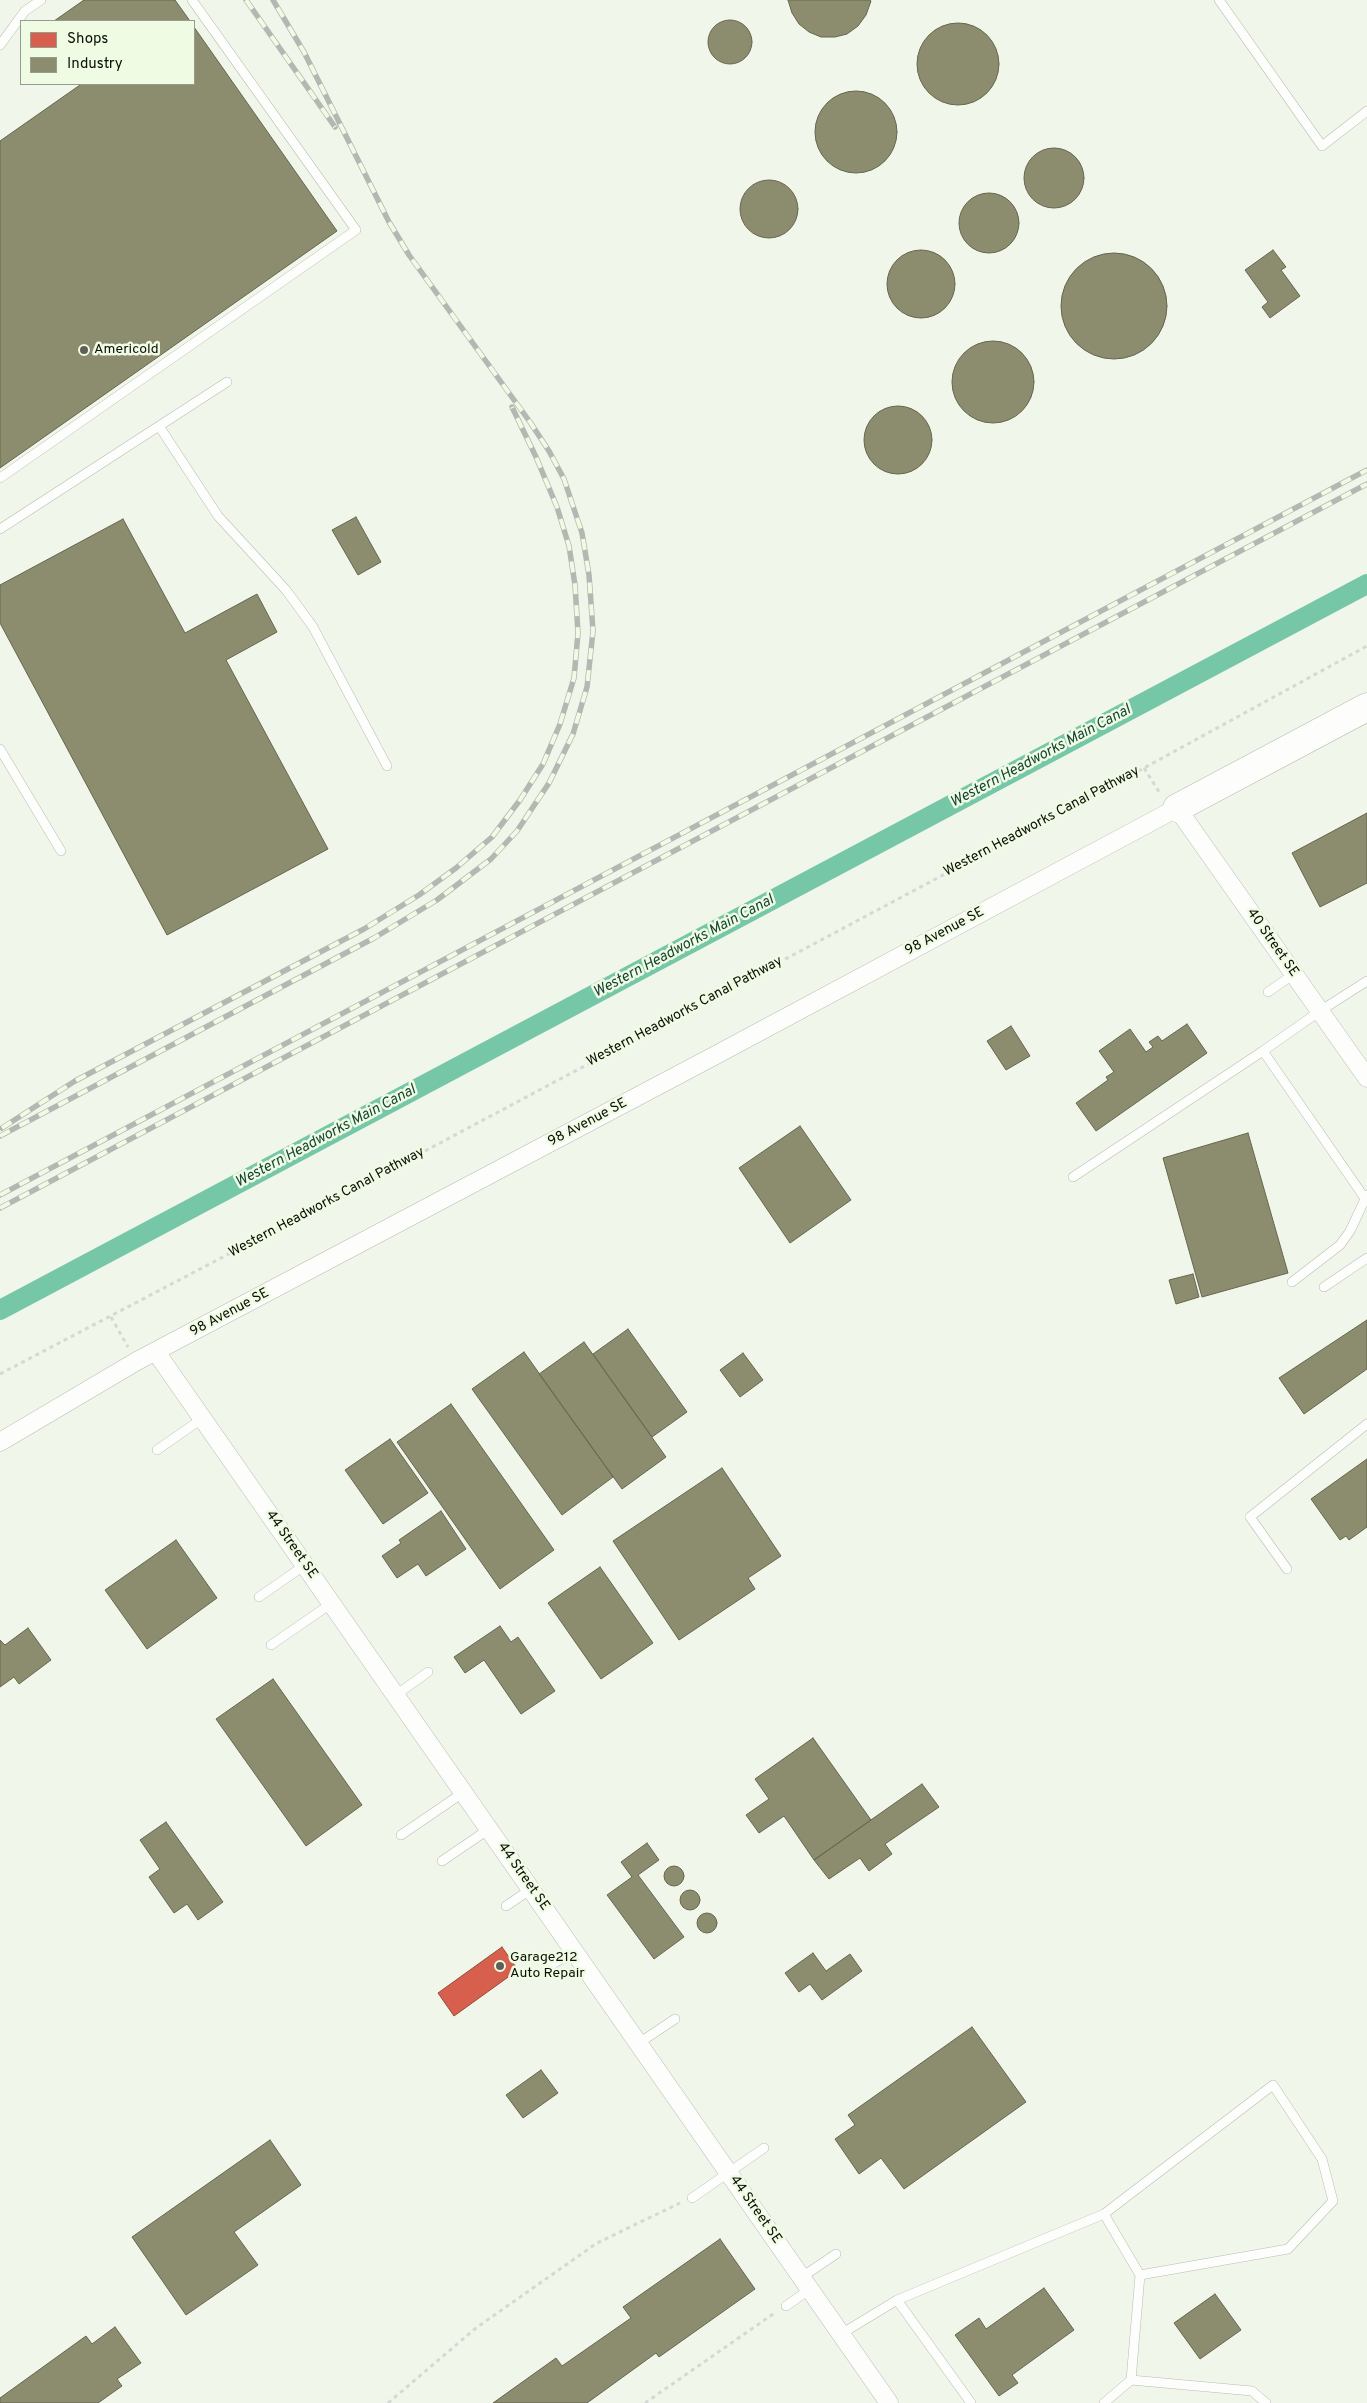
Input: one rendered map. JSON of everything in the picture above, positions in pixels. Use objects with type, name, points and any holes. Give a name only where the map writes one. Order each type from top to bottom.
[{"type":"main road","points":[[1177,808],[1367,707]]},
{"type":"street","name":"40 Street SE","points":[[1177,808],[1367,1078]]},
{"type":"street","name":"98 Avenue SE","points":[[0,1442],[137,1361],[1177,808]]},
{"type":"street","name":"44 Street SE","points":[[156,1352],[889,2403]]},
{"type":"lane","points":[[0,45],[25,11],[41,0]]},
{"type":"lane","points":[[0,478],[356,230],[192,0]]},
{"type":"lane","points":[[1218,0],[1322,146],[1367,111]]},
{"type":"lane","points":[[0,529],[227,382]]},
{"type":"lane","points":[[159,426],[218,516],[286,590],[313,627],[387,766]]},
{"type":"lane","points":[[0,749],[61,851]]},
{"type":"lane","points":[[1268,992],[1294,974]]},
{"type":"lane","points":[[1073,1177],[1320,1011],[1367,982]]},
{"type":"lane","points":[[1263,1051],[1366,1196],[1355,1223],[1340,1245],[1292,1282]]},
{"type":"lane","points":[[1324,1287],[1367,1258]]},
{"type":"lane","points":[[157,1450],[203,1418]]},
{"type":"lane","points":[[1287,1569],[1250,1517],[1367,1424]]},
{"type":"lane","points":[[259,1597],[305,1565]]},
{"type":"lane","points":[[271,1645],[332,1603]]},
{"type":"lane","points":[[396,1695],[428,1672]]},
{"type":"lane","points":[[401,1835],[464,1792]]},
{"type":"lane","points":[[442,1861],[489,1829]]},
{"type":"lane","points":[[506,1906],[531,1889]]},
{"type":"lane","points":[[550,1966],[574,1951]]},
{"type":"lane","points":[[639,2043],[675,2019]]},
{"type":"lane","points":[[841,2334],[897,2300],[1104,2214],[1273,2085],[1322,2159],[1333,2201],[1288,2249],[1140,2275]]},
{"type":"lane","points":[[692,2198],[764,2148]]},
{"type":"lane","points":[[1104,2214],[1140,2275],[1131,2380],[1104,2403]]},
{"type":"lane","points":[[786,2306],[806,2283],[836,2254]]},
{"type":"lane","points":[[897,2300],[971,2403]]},
{"type":"lane","points":[[1131,2380],[1252,2391],[1266,2403]]},
{"type":"path","name":"Western Headworks Canal Pathway","points":[[0,1374],[111,1317],[1144,768],[1367,646]]},
{"type":"path","points":[[1144,768],[1160,794],[1177,808]]},
{"type":"path","points":[[111,1317],[137,1361]]},
{"type":"path","points":[[388,2403],[476,2328],[597,2243],[692,2198]]},
{"type":"path","points":[[645,2403],[786,2306]]},
{"type":"building: Shops","points":[[502,1947],[518,1970],[454,2016],[438,1993]]},
{"type":"building: Industry","points":[[84,0],[175,0],[189,20],[55,20]]},
{"type":"building: Industry","points":[[788,0],[871,1],[866,15],[858,26],[847,34],[835,37],[821,37],[809,32],[799,24],[792,13]]},
{"type":"building: Industry","points":[[730,20],[742,24],[748,30],[752,42],[748,54],[742,60],[730,64],[718,60],[712,54],[708,42],[712,30],[718,24]]},
{"type":"building: Industry","points":[[958,23],[974,26],[987,35],[996,48],[999,64],[996,80],[987,93],[974,102],[958,105],[942,102],[929,93],[920,80],[917,64],[920,48],[929,35],[942,26]]},
{"type":"building: Industry","name":"Americold","points":[[195,28],[337,231],[0,468],[0,141],[80,85],[195,85]]},
{"type":"building: Industry","points":[[856,91],[872,94],[885,103],[894,116],[897,132],[894,148],[885,161],[872,170],[856,173],[840,170],[827,161],[818,148],[815,132],[818,116],[827,103],[840,94]]},
{"type":"building: Industry","points":[[1048,148],[1060,148],[1071,153],[1079,161],[1084,172],[1082,190],[1071,203],[1060,208],[1048,208],[1037,203],[1029,195],[1024,184],[1024,172],[1029,161],[1037,153]]},
{"type":"building: Industry","points":[[763,180],[775,180],[785,184],[794,193],[798,215],[790,230],[775,238],[763,238],[753,234],[744,225],[740,215],[740,203],[744,193],[753,184]]},
{"type":"building: Industry","points":[[983,193],[995,193],[1006,198],[1014,206],[1019,217],[1017,235],[1006,248],[995,253],[983,253],[972,248],[964,240],[959,229],[959,217],[964,206],[972,198]]},
{"type":"building: Industry","points":[[914,250],[928,250],[940,255],[950,265],[955,277],[955,291],[950,303],[940,313],[928,318],[914,318],[902,313],[892,303],[887,291],[887,277],[892,265],[902,255]]},
{"type":"building: Industry","points":[[1273,250],[1286,267],[1281,270],[1300,296],[1270,318],[1262,307],[1268,302],[1245,270]]},
{"type":"building: Industry","points":[[1114,253],[1134,257],[1152,268],[1163,286],[1167,306],[1163,326],[1152,344],[1134,355],[1114,359],[1094,355],[1076,344],[1065,326],[1061,306],[1065,286],[1076,268],[1094,257]]},
{"type":"building: Industry","points":[[993,341],[1009,344],[1022,353],[1031,366],[1034,382],[1031,398],[1022,411],[1009,420],[993,423],[977,420],[964,411],[955,398],[952,382],[955,366],[964,353],[977,344]]},
{"type":"building: Industry","points":[[891,406],[905,406],[917,411],[927,421],[932,433],[932,447],[927,459],[917,469],[905,474],[891,474],[879,469],[869,459],[864,447],[864,433],[869,421],[879,411]]},
{"type":"building: Industry","points":[[356,517],[381,562],[358,575],[332,530]]},
{"type":"building: Industry","points":[[123,519],[185,633],[257,594],[277,632],[226,660],[328,849],[167,935],[0,623],[0,585]]},
{"type":"building: Industry","points":[[1367,813],[1367,883],[1320,907],[1292,853]]},
{"type":"building: Industry","points":[[1187,1024],[1207,1053],[1096,1131],[1076,1103],[1108,1080],[1106,1077],[1114,1072],[1099,1051],[1130,1029],[1146,1052],[1153,1047],[1149,1042],[1158,1036],[1162,1041]]},
{"type":"building: Industry","points":[[1011,1026],[1030,1056],[1006,1070],[987,1041]]},
{"type":"building: Industry","points":[[800,1126],[851,1200],[790,1243],[739,1168]]},
{"type":"building: Industry","points":[[1248,1133],[1288,1273],[1202,1297],[1163,1158]]},
{"type":"building: Industry","points":[[1193,1274],[1199,1297],[1176,1304],[1169,1280]]},
{"type":"building: Industry","points":[[1367,1320],[1367,1369],[1304,1414],[1279,1378]]},
{"type":"building: Industry","points":[[628,1329],[687,1412],[652,1437],[593,1354]]},
{"type":"building: Industry","points":[[584,1342],[666,1457],[622,1489],[539,1374]]},
{"type":"building: Industry","points":[[524,1352],[613,1477],[562,1515],[472,1389]]},
{"type":"building: Industry","points":[[743,1353],[763,1380],[740,1397],[720,1370]]},
{"type":"building: Industry","points":[[451,1404],[554,1550],[500,1589],[397,1442]]},
{"type":"building: Industry","points":[[390,1439],[428,1493],[383,1524],[345,1470]]},
{"type":"building: Industry","points":[[1367,1459],[1367,1527],[1349,1540],[1346,1536],[1340,1540],[1311,1499]]},
{"type":"building: Industry","points":[[722,1468],[781,1556],[748,1578],[755,1589],[679,1640],[613,1541]]},
{"type":"building: Industry","points":[[441,1511],[466,1549],[426,1576],[418,1564],[397,1578],[382,1556],[401,1543],[399,1540]]},
{"type":"building: Industry","points":[[176,1540],[217,1598],[147,1649],[105,1590]]},
{"type":"building: Industry","points":[[600,1567],[653,1643],[601,1679],[548,1603]]},
{"type":"building: Industry","points":[[500,1626],[511,1642],[518,1637],[555,1691],[521,1714],[484,1660],[465,1673],[454,1657]]},
{"type":"building: Industry","points":[[28,1628],[51,1660],[19,1684],[14,1677],[0,1687],[0,1640],[5,1645]]},
{"type":"building: Industry","points":[[273,1679],[362,1805],[306,1846],[216,1719]]},
{"type":"building: Industry","points":[[813,1738],[871,1820],[814,1860],[784,1816],[759,1833],[746,1815],[769,1799],[755,1779]]},
{"type":"building: Industry","points":[[922,1784],[939,1807],[885,1844],[892,1854],[869,1871],[860,1858],[829,1879],[814,1860]]},
{"type":"building: Industry","points":[[166,1822],[223,1902],[198,1920],[187,1904],[174,1913],[149,1877],[160,1869],[140,1840]]},
{"type":"building: Industry","points":[[647,1843],[659,1860],[638,1875],[684,1937],[654,1959],[607,1895],[632,1877],[621,1862]]},
{"type":"building: Industry","points":[[674,1866],[681,1869],[684,1876],[681,1883],[674,1886],[667,1883],[664,1876],[667,1869]]},
{"type":"building: Industry","points":[[690,1890],[697,1893],[700,1900],[697,1907],[690,1910],[683,1907],[680,1900],[683,1893]]},
{"type":"building: Industry","points":[[707,1913],[714,1916],[717,1923],[714,1930],[707,1933],[700,1930],[697,1923],[700,1916]]},
{"type":"building: Industry","points":[[813,1953],[826,1971],[850,1954],[862,1971],[822,2000],[810,1984],[799,1992],[785,1973]]},
{"type":"building: Industry","points":[[972,2027],[1026,2102],[904,2189],[881,2158],[859,2174],[835,2139],[855,2125],[848,2115]]},
{"type":"building: Industry","points":[[541,2070],[558,2093],[523,2118],[506,2095]]},
{"type":"building: Industry","points":[[270,2140],[301,2185],[234,2232],[258,2265],[186,2315],[132,2237]]},
{"type":"building: Industry","points":[[720,2239],[755,2289],[659,2357],[656,2353],[587,2403],[493,2403],[556,2358],[562,2366],[631,2318],[623,2307]]},
{"type":"building: Industry","points":[[1044,2288],[1074,2330],[1012,2375],[1018,2383],[999,2396],[955,2335],[979,2318],[986,2329]]},
{"type":"building: Industry","points":[[1215,2294],[1241,2330],[1200,2359],[1174,2323]]},
{"type":"building: Industry","points":[[115,2327],[141,2363],[117,2379],[122,2386],[98,2403],[0,2403],[0,2398],[86,2336],[92,2344]]},
{"type":"waterway","name":"Western Headworks Main Canal","points":[[0,1310],[1367,584]]},
{"type":"railway","points":[[246,0],[335,127]]},
{"type":"railway","points":[[0,1136],[374,938],[437,900],[491,859],[517,831],[549,783],[573,734],[587,687],[593,631],[589,575],[582,533],[564,479],[530,422],[409,255],[389,222],[304,52],[273,0]]},
{"type":"railway","points":[[2,1128],[75,1081],[364,929],[419,895],[456,868],[492,837],[520,800],[543,764],[560,724],[574,678],[578,633],[575,585],[569,546],[557,507],[512,407]]},
{"type":"railway","points":[[0,1195],[1367,470]]},
{"type":"railway","points":[[0,1208],[1367,484]]},
{"type":"place","name":"Americold","points":[[84,350]]},
{"type":"place","name":"Garage212 Auto Repair","points":[[500,1966]]}]
